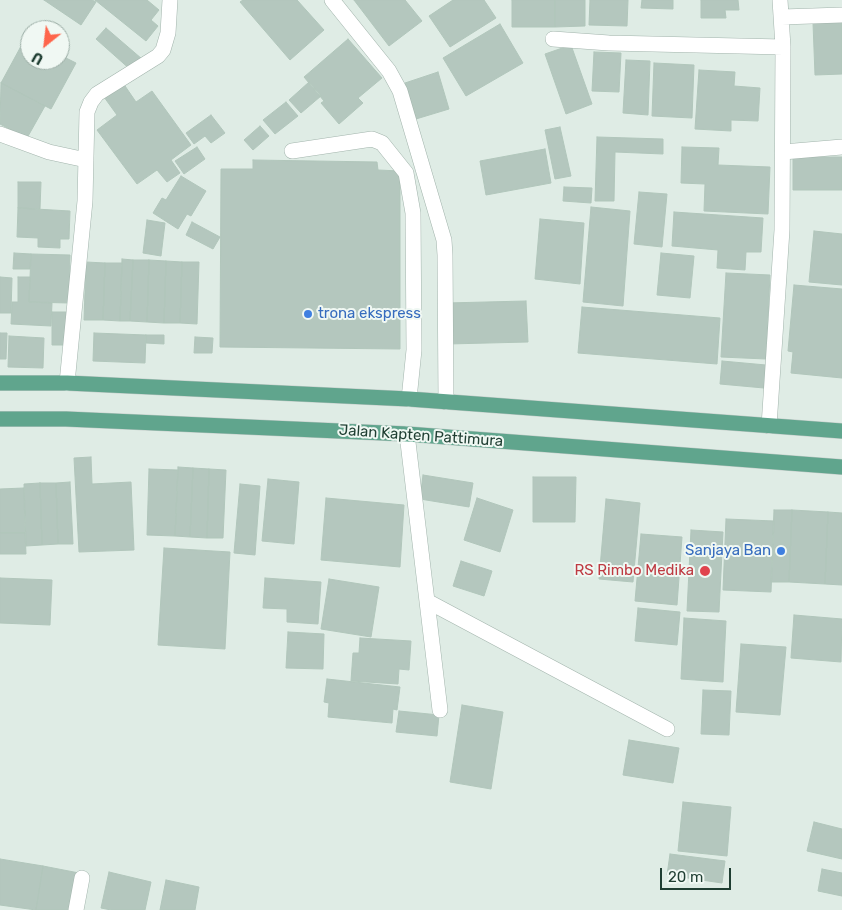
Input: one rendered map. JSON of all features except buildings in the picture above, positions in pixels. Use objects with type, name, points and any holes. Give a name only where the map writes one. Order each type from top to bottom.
[{"type":"main road","points":[[0,383],[66,383],[409,399],[842,431]]},
{"type":"main road","name":"Jalan Kapten Pattimura","points":[[0,419],[66,419],[407,434],[842,467]]},
{"type":"street","points":[[66,383],[85,200],[87,112],[96,94],[158,56],[163,50],[168,33],[170,0]]},
{"type":"street","points":[[332,0],[389,71],[400,91],[444,240],[446,402]]},
{"type":"street","points":[[769,426],[782,230],[784,152],[783,47],[780,0]]},
{"type":"street","points":[[782,18],[842,15]]},
{"type":"street","points":[[553,39],[608,43],[783,47]]},
{"type":"street","points":[[0,134],[49,152],[86,160]]},
{"type":"street","points":[[292,151],[372,139],[382,143],[406,173],[413,213],[414,350],[409,399]]},
{"type":"street","points":[[784,152],[842,147]]},
{"type":"street","points":[[407,434],[440,710]]},
{"type":"street","points":[[427,601],[667,729]]},
{"type":"street","points":[[76,910],[82,878]]},
{"type":"place","name":"trona ekspress","points":[[308,314]]},
{"type":"place","name":"Sanjaya Ban","points":[[781,551]]},
{"type":"place","name":"RS Rimbo Medika","points":[[705,571]]}]
